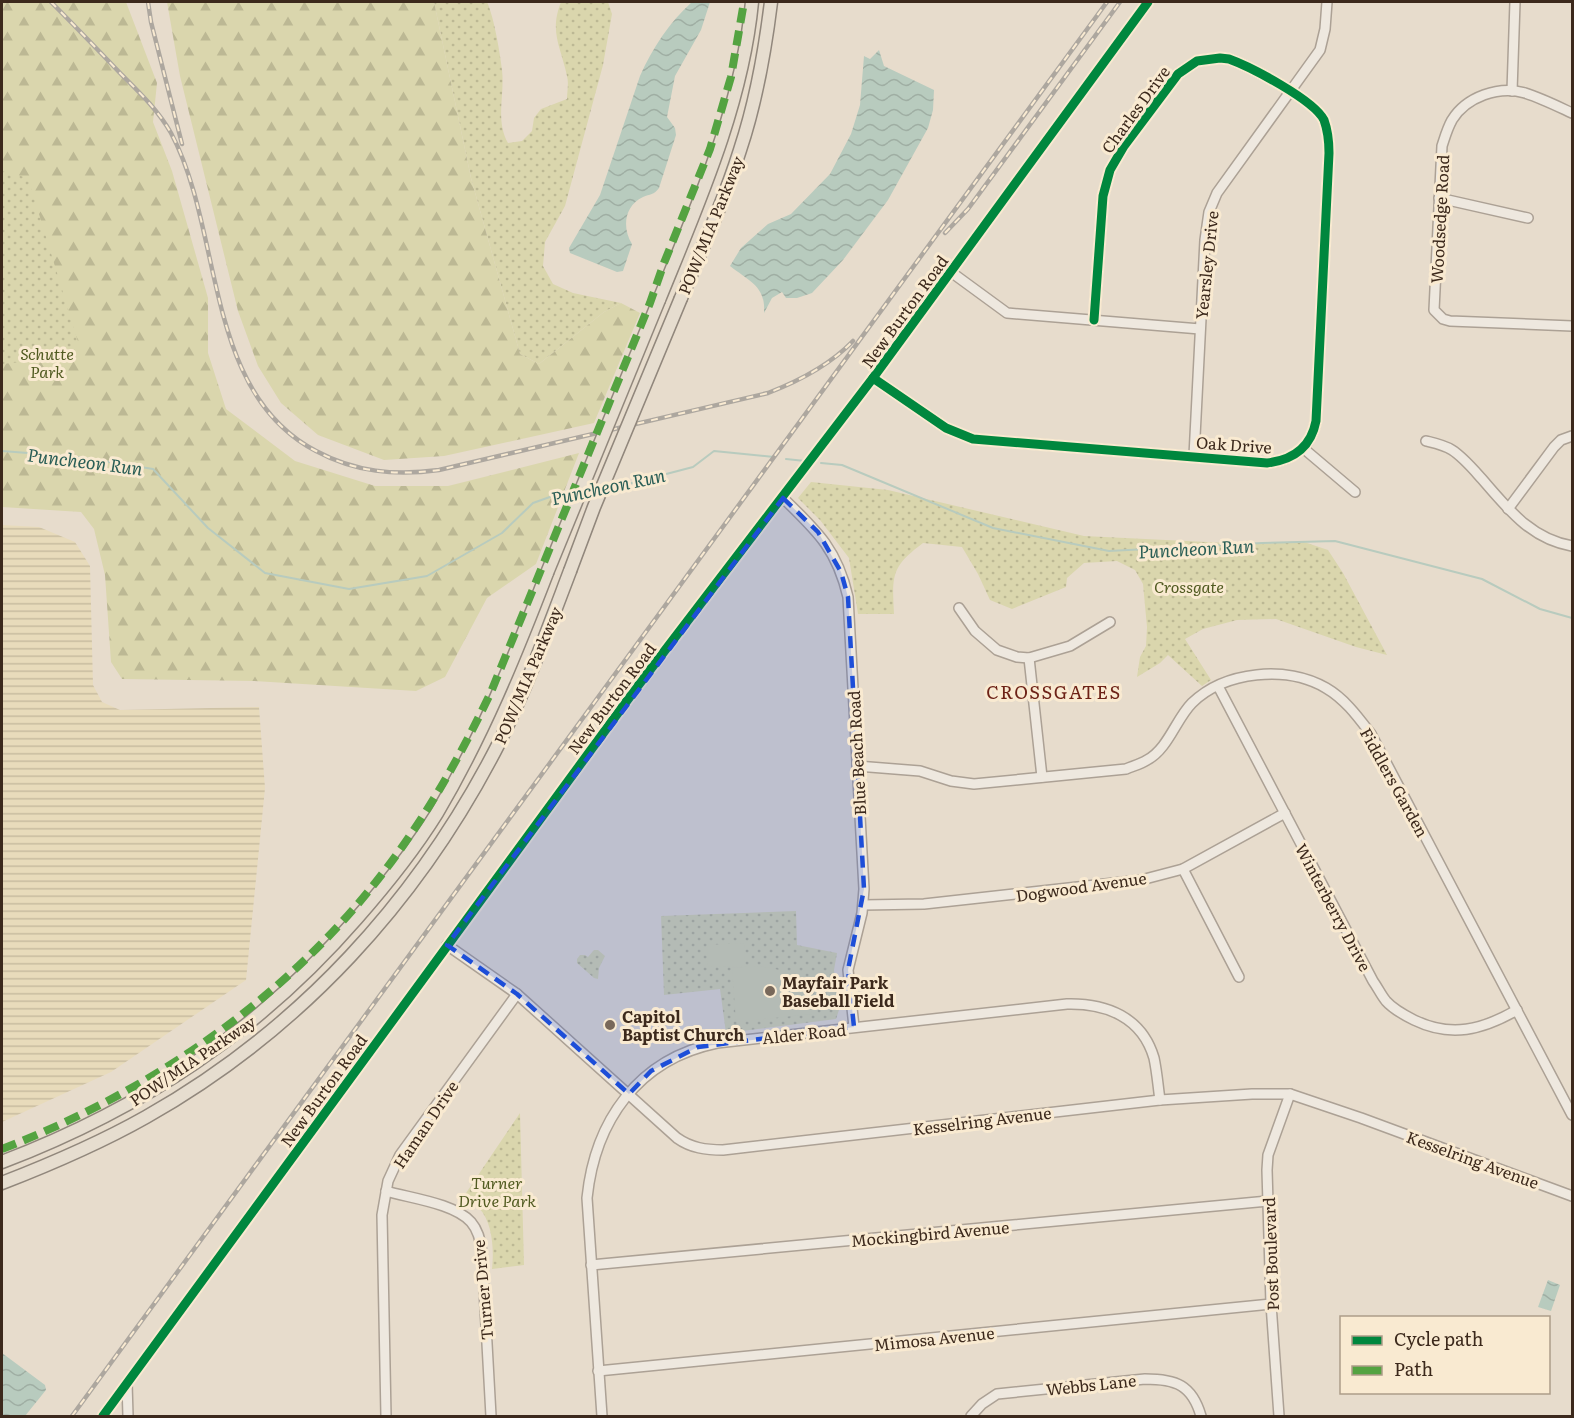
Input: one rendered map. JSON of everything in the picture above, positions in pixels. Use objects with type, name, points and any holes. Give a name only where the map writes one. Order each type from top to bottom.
[{"type":"main road","name":"POW/MIA Parkway","points":[[2,1162],[84,1127],[168,1080],[240,1031],[310,970],[342,935],[406,859],[436,814],[491,710],[707,184],[725,130],[741,68],[752,2]]},
{"type":"main road","name":"POW/MIA Parkway","points":[[2,1183],[146,1118],[243,1054],[282,1023],[354,955],[441,844],[471,795],[520,700],[594,507],[717,214],[741,148],[763,56],[771,2]]},
{"type":"street","name":"New Burton Road","points":[[103,1416],[637,687],[873,378],[1148,2]]},
{"type":"street","name":"Yearsley Drive","points":[[1194,456],[1205,240],[1212,202],[1320,50],[1325,29],[1327,2]]},
{"type":"street","points":[[1512,91],[1515,2]]},
{"type":"street","name":"Charles Drive","points":[[1094,320],[1103,196],[1110,170],[1178,74],[1197,61],[1229,59],[1291,92]]},
{"type":"street","name":"Woodsedge Road","points":[[1572,113],[1524,93],[1500,91],[1478,98],[1465,106],[1453,119],[1442,146],[1434,310],[1443,319],[1450,321],[1572,326]]},
{"type":"street","points":[[1291,92],[1320,113],[1328,137],[1329,153],[1317,421],[1311,439],[1303,448],[1355,492]]},
{"type":"street","points":[[1439,198],[1528,218]]},
{"type":"street","points":[[951,272],[1007,313],[1200,329]]},
{"type":"street","name":"Oak Drive","points":[[873,378],[946,428],[966,437],[1267,463],[1290,458],[1303,448]]},
{"type":"street","points":[[1508,509],[1554,447],[1561,440],[1572,436]]},
{"type":"street","points":[[1426,441],[1447,448],[1461,457],[1508,509],[1536,533],[1572,546]]},
{"type":"street","name":"Blue Beach Road","points":[[783,498],[818,532],[841,572],[845,584],[849,615],[864,889],[848,970],[854,1027]]},
{"type":"street","points":[[959,608],[975,632],[997,650],[1017,657],[1029,658],[1070,646],[1110,622]]},
{"type":"street","points":[[1029,658],[1042,777]]},
{"type":"street","name":"Fiddlers Garden","points":[[857,766],[920,771],[951,781],[974,784],[1126,769],[1149,760],[1162,746],[1177,721],[1194,701],[1218,686],[1244,676],[1255,675],[1292,676],[1306,679],[1326,688],[1350,706],[1371,734],[1572,1114]]},
{"type":"street","name":"Winterberry Drive","points":[[1218,686],[1373,981],[1387,1002],[1406,1016],[1435,1029],[1477,1028],[1516,1010]]},
{"type":"street","name":"Dogwood Avenue","points":[[862,905],[924,904],[1141,880],[1183,869],[1285,813]]},
{"type":"street","points":[[1183,869],[1239,977]]},
{"type":"street","name":"Kesselring Avenue","points":[[447,945],[517,994],[683,1142],[710,1150],[1160,1100],[1290,1094],[1572,1196]]},
{"type":"street","name":"Haman Drive","points":[[386,1416],[382,1234],[386,1191],[400,1155],[517,994]]},
{"type":"street","name":"Alder Road","points":[[602,1416],[586,1198],[589,1177],[598,1142],[614,1111],[651,1071],[681,1053],[698,1047],[735,1041],[854,1027],[1067,1004],[1096,1005],[1117,1013],[1136,1027],[1142,1035],[1153,1056],[1160,1100]]},
{"type":"street","name":"Post Boulevard","points":[[1279,1416],[1271,1304],[1267,1170],[1268,1155],[1290,1094]]},
{"type":"street","name":"Turner Drive","points":[[386,1191],[449,1208],[471,1222],[477,1232],[482,1253],[491,1416]]},
{"type":"street","name":"Mockingbird Avenue","points":[[591,1265],[1268,1201]]},
{"type":"street","name":"Mimosa Avenue","points":[[598,1371],[1271,1304]]},
{"type":"street","name":"Webbs Lane","points":[[970,1416],[997,1394],[1076,1385],[1165,1379],[1179,1384],[1192,1395],[1201,1416]]},
{"type":"street","points":[[127,1383],[128,1416]]},
{"type":"highlighted area","points":[[783,498],[818,532],[841,572],[848,597],[864,889],[848,970],[854,1027],[698,1047],[651,1071],[629,1094],[517,994],[447,945]]},
{"type":"shaded area","points":[[2,525],[39,527],[75,542],[90,566],[93,685],[102,702],[120,710],[259,707],[265,788],[246,980],[111,1072],[2,1122]]},
{"type":"green space","points":[[2,2],[126,2],[157,83],[153,122],[172,171],[208,298],[208,353],[226,409],[295,461],[375,486],[448,486],[579,453],[536,564],[487,598],[445,677],[416,691],[254,681],[122,679],[111,662],[105,575],[94,529],[81,512],[2,507],[2,364],[68,357],[79,345],[28,178],[2,171]]},
{"type":"green space","points":[[167,2],[434,2],[471,178],[520,354],[539,364],[604,312],[621,303],[640,313],[594,423],[444,456],[384,460],[318,435],[281,403],[258,366],[238,311],[180,76]]},
{"type":"green space","points":[[434,2],[487,2],[501,63],[503,79],[501,116],[508,143],[522,141],[532,131],[534,118],[541,109],[567,99],[568,79],[556,31],[561,2],[608,2],[612,14],[603,65],[565,206],[545,242],[543,266],[553,284],[573,293],[621,303],[604,312],[539,364],[520,354],[471,178]]},
{"type":"green space","name":"Schutte Park","points":[[2,84],[111,409],[2,410]]},
{"type":"green space","name":"Crossgate","points":[[811,482],[888,490],[1084,536],[1248,544],[1304,542],[1328,550],[1343,573],[1387,655],[1356,647],[1276,619],[1237,620],[1203,629],[1185,639],[1211,680],[1202,686],[1168,655],[1160,663],[1137,677],[1140,657],[1146,646],[1147,627],[1143,584],[1135,570],[1117,561],[1084,563],[1067,578],[1066,587],[1012,609],[990,600],[962,547],[923,543],[912,551],[896,573],[893,590],[894,614],[858,614],[849,558],[820,520],[798,498]]},
{"type":"green space","points":[[796,911],[797,945],[837,953],[834,970],[839,1010],[836,1019],[726,1033],[720,989],[664,995],[661,916]]},
{"type":"green space","points":[[744,943],[745,966],[708,967],[707,945]]},
{"type":"green space","points":[[594,950],[598,950],[605,956],[599,968],[598,979],[577,963],[580,955],[588,957]]},
{"type":"green space","name":"Mayfair Park Baseball Field","points":[[753,966],[776,969],[794,977],[806,991],[812,1014],[736,1022],[732,968]]},
{"type":"green space","name":"Turner Drive Park","points":[[520,1113],[524,1265],[492,1269],[490,1229],[484,1214],[479,1208],[462,1199]]},
{"type":"water","points":[[692,2],[710,2],[701,30],[675,76],[667,117],[675,128],[676,135],[659,188],[637,201],[629,212],[626,224],[632,244],[623,271],[617,272],[570,253],[569,248],[600,195],[645,65],[669,27]]},
{"type":"water","points":[[879,50],[884,66],[934,90],[933,110],[928,128],[888,200],[843,260],[812,293],[797,298],[786,298],[782,292],[772,298],[764,313],[764,304],[759,290],[750,280],[730,266],[741,248],[768,224],[791,214],[830,174],[851,134],[860,105],[864,56],[870,59]]},
{"type":"water","points":[[1548,1280],[1560,1285],[1551,1311],[1538,1307]]},
{"type":"water","points":[[2,1353],[45,1385],[46,1390],[25,1416],[2,1416]]},
{"type":"waterway","name":"Puncheon Run","points":[[2,451],[79,457],[153,469],[208,528],[265,573],[349,589],[427,576],[502,533],[533,503],[561,493],[576,492]]},
{"type":"waterway","name":"Puncheon Run","points":[[605,490],[693,467],[714,451],[774,457]]},
{"type":"waterway","name":"Puncheon Run","points":[[786,459],[805,461]]},
{"type":"waterway","name":"Puncheon Run","points":[[821,463],[842,465],[993,528],[1109,551],[1335,541],[1482,579],[1540,609],[1572,618]]},
{"type":"waterway","name":"Puncheon Run","points":[[585,491],[597,490]]},
{"type":"railway","points":[[51,2],[154,109],[171,133],[188,173],[234,351],[253,390],[280,424],[316,451],[345,464],[391,472],[439,470],[768,393],[814,372],[853,341]]},
{"type":"railway","points":[[148,2],[182,144]]},
{"type":"railway","points":[[72,1416],[1107,2]]},
{"type":"railway","points":[[945,233],[968,209],[1120,2]]},
{"type":"marked path","points":[[2,1149],[63,1123],[122,1093],[178,1060],[232,1022],[283,980],[330,935],[374,885],[424,814],[455,763],[491,692],[650,303],[710,149],[731,77],[744,2]]},
{"type":"cycle path","points":[[103,1416],[637,687],[873,378],[1148,2]]},
{"type":"cycle path","points":[[873,378],[946,428],[973,439],[1267,463],[1293,455],[1310,438],[1316,421],[1329,153],[1324,120],[1318,112],[1281,85],[1229,59],[1197,61],[1178,74],[1124,146],[1110,170],[1103,196],[1094,320]]},
{"type":"place","name":"Mayfair Park Baseball Field","points":[[770,991]]},
{"type":"place","name":"Capitol Baptist Church","points":[[610,1025]]},
{"type":"district","name":"CROSSGATES","points":[[1054,691]]}]
